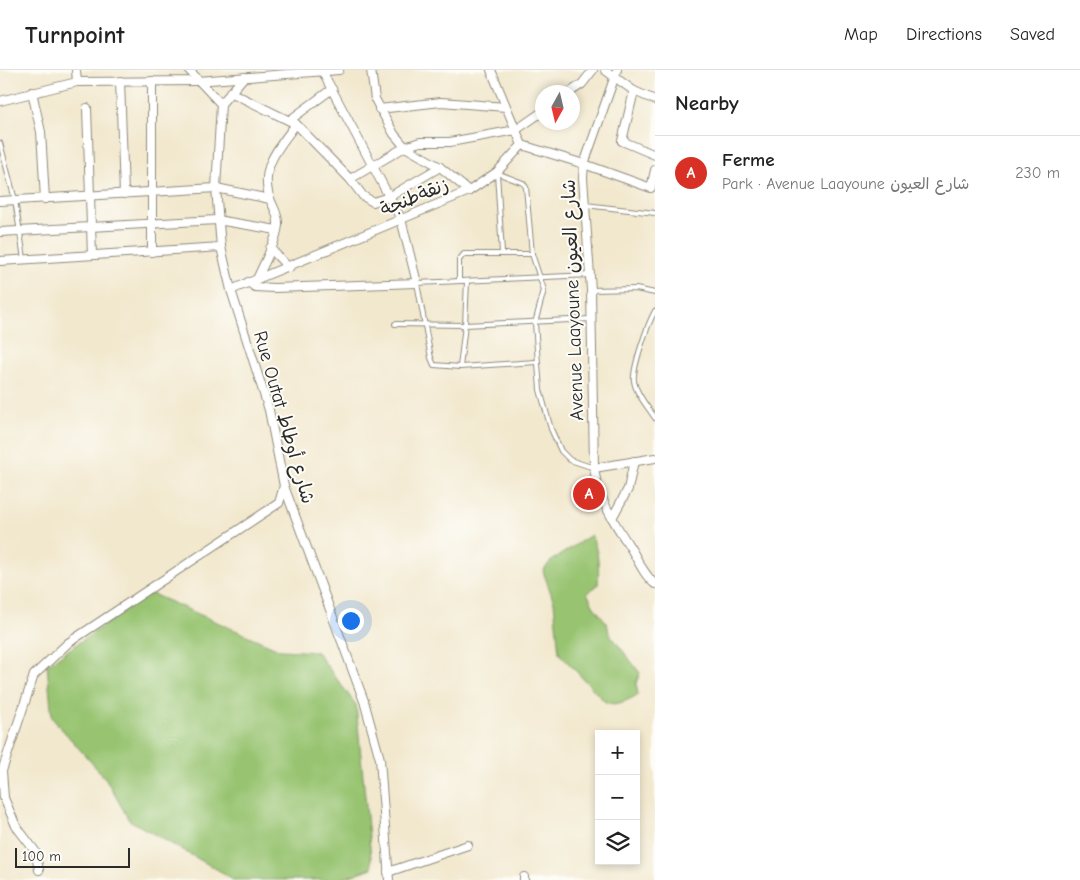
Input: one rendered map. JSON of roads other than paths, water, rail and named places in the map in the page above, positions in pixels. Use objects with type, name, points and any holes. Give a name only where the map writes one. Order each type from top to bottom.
[{"type":"street","points":[[76,70],[77,82]]},
{"type":"street","points":[[189,70],[197,81],[221,104],[244,77]]},
{"type":"street","points":[[0,101],[77,82],[197,81],[339,70]]},
{"type":"street","points":[[371,70],[372,87],[379,109],[405,147],[440,168],[469,191]]},
{"type":"street","points":[[491,70],[522,145],[584,164],[653,189],[655,170]]},
{"type":"street","points":[[580,85],[593,70]]},
{"type":"street","points":[[605,70],[616,73],[634,90],[651,98],[655,104]]},
{"type":"street","points":[[248,282],[254,287],[274,288],[417,283],[401,219],[322,71]]},
{"type":"street","name":"Avenue Laayoune شارع العيون","points":[[616,73],[584,164],[584,204],[591,290],[594,468],[596,484],[612,518],[646,574],[655,584]]},
{"type":"street","points":[[120,81],[124,194]]},
{"type":"street","points":[[152,81],[152,252]]},
{"type":"street","points":[[257,279],[277,230],[277,214],[270,199],[266,178],[271,159],[293,122],[332,89]]},
{"type":"street","points":[[634,90],[622,141],[655,155]]},
{"type":"street","points":[[32,92],[41,132],[45,199]]},
{"type":"street","points":[[230,92],[293,122],[350,179],[363,196],[373,202],[389,197],[440,168]]},
{"type":"street","points":[[379,109],[441,102],[506,107]]},
{"type":"street","name":"Rue Outat شارع أوطاط","points":[[221,104],[216,188],[217,220],[221,247],[231,290],[269,410],[284,486],[364,701],[380,760],[389,876]]},
{"type":"street","points":[[88,108],[92,255]]},
{"type":"street","points":[[350,179],[405,147],[430,140],[450,142],[516,130],[535,117]]},
{"type":"street","name":"زنقةطنجة","points":[[231,290],[289,268],[469,191],[497,172],[522,145]]},
{"type":"street","points":[[0,201],[216,188],[270,199]]},
{"type":"street","points":[[0,232],[217,220],[277,230]]},
{"type":"street","points":[[0,261],[221,247]]},
{"type":"street","points":[[270,248],[289,268]]},
{"type":"street","points":[[594,468],[655,458]]},
{"type":"street","points":[[612,518],[628,489],[634,461]]},
{"type":"street","points":[[39,870],[35,850],[16,826],[4,798],[2,771],[34,675],[68,642],[279,504],[284,486]]},
{"type":"street","points":[[389,876],[468,845]]},
{"type":"lane","points":[[0,143],[22,231],[24,259]]},
{"type":"lane","points":[[502,253],[497,172],[526,185],[532,254],[544,290],[536,323],[536,362],[540,390],[556,442],[561,452],[570,460],[594,468]]},
{"type":"lane","points":[[584,204],[655,214]]},
{"type":"lane","points":[[459,281],[461,255],[532,254]]},
{"type":"lane","points":[[536,362],[460,367],[434,365],[424,326],[417,283],[590,275]]},
{"type":"lane","points":[[460,367],[465,325],[467,281]]},
{"type":"lane","points":[[591,290],[636,289],[655,293]]},
{"type":"lane","points":[[655,311],[645,329],[634,377],[636,388],[655,418]]},
{"type":"lane","points":[[395,324],[424,326],[465,325],[591,319]]},
{"type":"place","name":"Ferme","points":[[589,494]]}]
